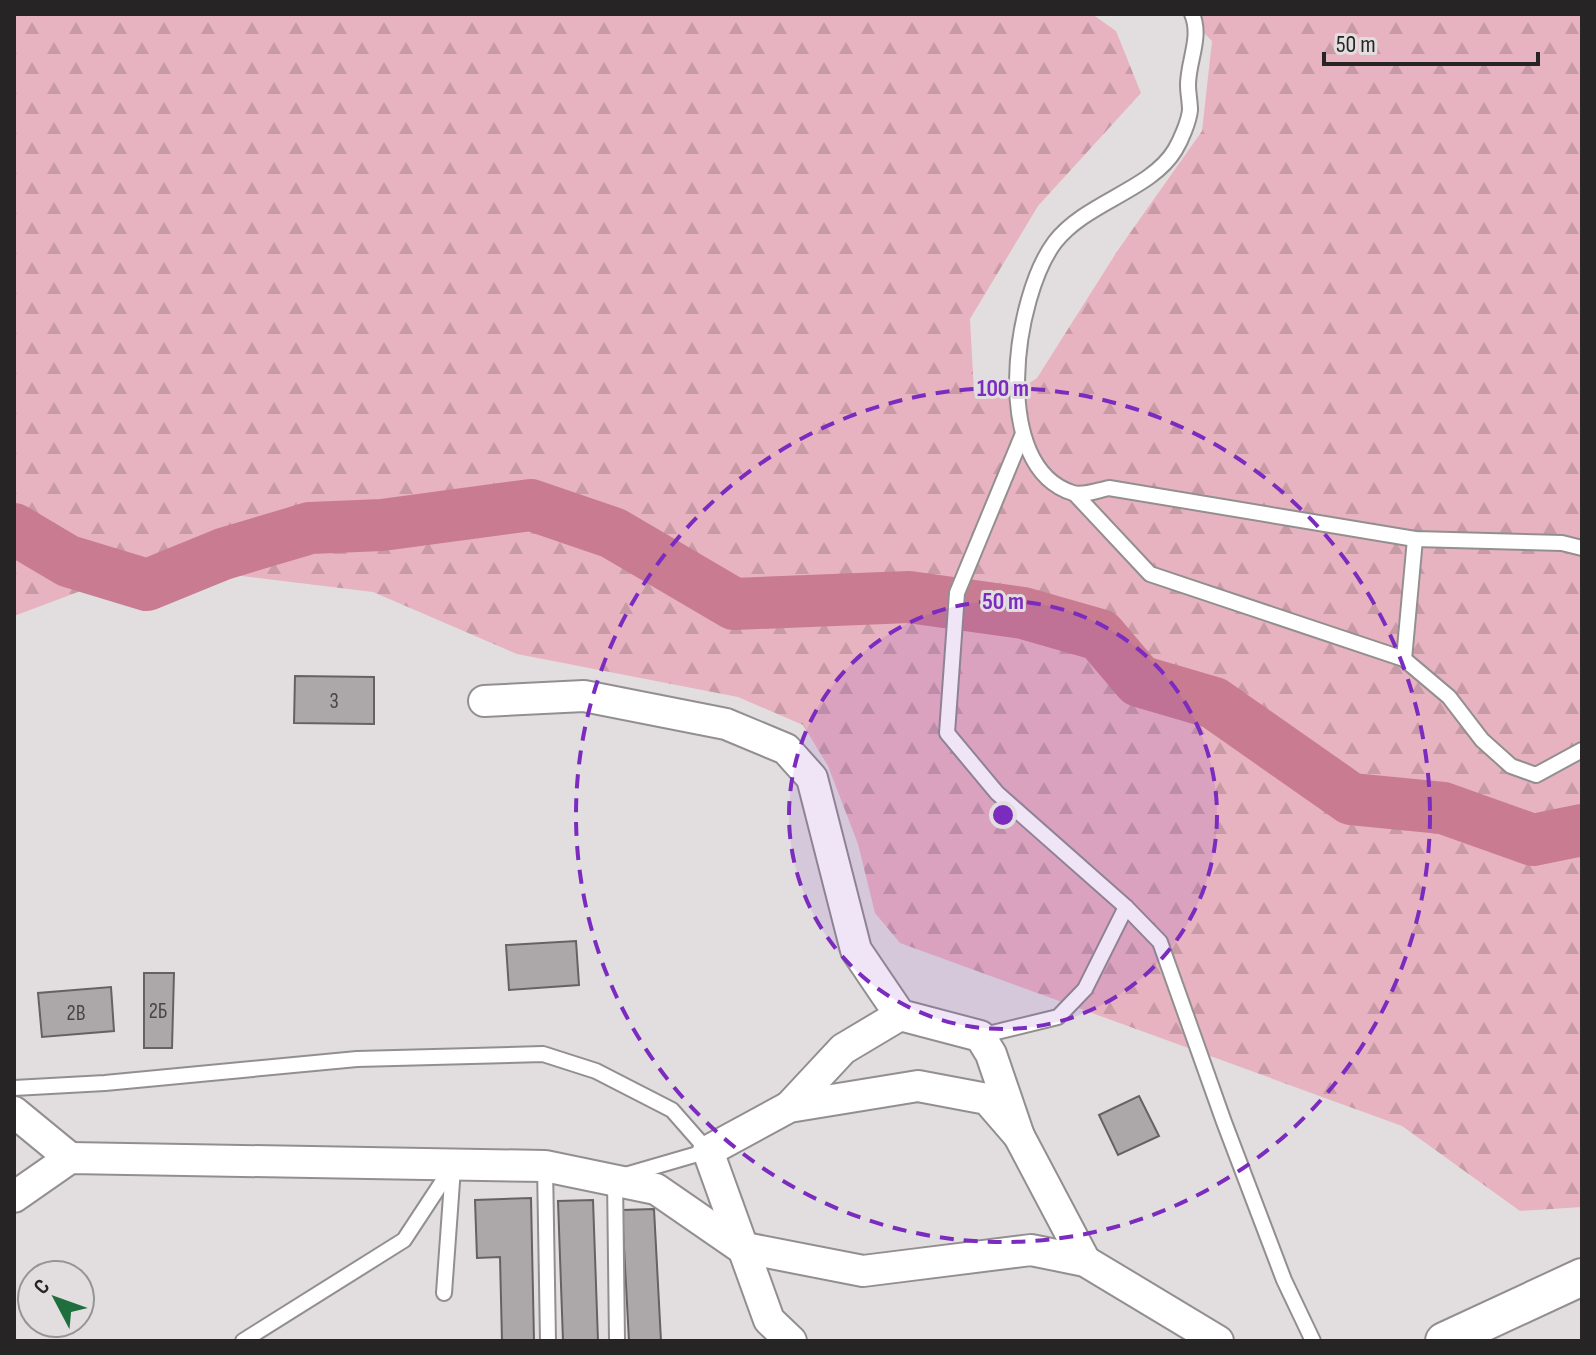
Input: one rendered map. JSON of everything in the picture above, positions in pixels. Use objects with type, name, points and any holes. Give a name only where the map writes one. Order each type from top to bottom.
[{"type":"street","points":[[484,701],[584,696],[726,724],[786,749],[812,778],[856,950],[900,1015],[980,1036],[991,1054],[1019,1136],[1085,1261]]},
{"type":"street","points":[[791,1341],[769,1320],[740,1247],[708,1151],[789,1107],[843,1049],[900,1015]]},
{"type":"street","points":[[789,1107],[918,1086],[987,1099],[1019,1136]]},
{"type":"street","points":[[14,1112],[70,1158]]},
{"type":"street","points":[[14,1197],[70,1158],[545,1166],[615,1178],[656,1189],[740,1247],[863,1271],[1031,1250],[1085,1261],[1218,1341]]},
{"type":"street","points":[[1444,1341],[1582,1277]]},
{"type":"lane","points":[[1192,14],[1197,26],[1188,83],[1190,111],[1175,151],[1153,173],[1083,215],[1054,243],[1036,280],[1022,333],[1017,391],[1022,436],[1038,468],[1056,485],[1076,495],[1150,574],[1404,659],[1449,697],[1482,740],[1511,766],[1536,775],[1582,750]]},
{"type":"lane","points":[[1022,436],[957,593],[947,733],[997,793],[1126,907],[1160,942],[1284,1280],[1313,1341]]},
{"type":"lane","points":[[1076,495],[1109,488],[1415,539],[1562,543],[1582,548]]},
{"type":"lane","points":[[1404,659],[1415,539]]},
{"type":"lane","points":[[980,1036],[1058,1017],[1085,989],[1126,907]]},
{"type":"lane","points":[[14,1088],[105,1083],[357,1059],[543,1054],[596,1071],[672,1110],[708,1151],[615,1178],[617,1341]]},
{"type":"lane","points":[[444,1293],[454,1164]]},
{"type":"lane","points":[[243,1341],[404,1240],[454,1164]]},
{"type":"lane","points":[[545,1166],[548,1341]]},
{"type":"green space","points":[[14,14],[1092,14],[1116,31],[1141,93],[1038,206],[970,319],[974,393],[1007,398],[1037,378],[1118,250],[1202,131],[1212,41],[1185,14],[1582,14],[1582,1207],[1520,1211],[1402,1126],[900,943],[875,913],[858,844],[828,766],[803,725],[738,697],[517,654],[373,592],[150,565],[14,616]]},
{"type":"building","points":[[295,676],[374,677],[374,724],[294,723]]},
{"type":"building","points":[[576,941],[579,985],[509,990],[506,945]]},
{"type":"building","points":[[144,973],[174,973],[172,1048],[144,1048]]},
{"type":"building","points":[[111,987],[114,1031],[42,1037],[38,993]]},
{"type":"building","points":[[1139,1096],[1159,1136],[1118,1155],[1099,1115]]},
{"type":"building","points":[[531,1198],[534,1341],[502,1341],[500,1257],[477,1258],[475,1200]]},
{"type":"building","points":[[593,1200],[598,1341],[563,1341],[558,1201]]},
{"type":"building","points":[[654,1209],[661,1341],[629,1341],[622,1210]]},
{"type":"waterway","points":[[14,529],[68,561],[147,585],[223,554],[310,528],[382,525],[531,505],[613,533],[734,604],[909,597],[1023,613],[1100,635],[1139,681],[1214,703],[1351,799],[1443,808],[1533,840],[1582,830]]}]
